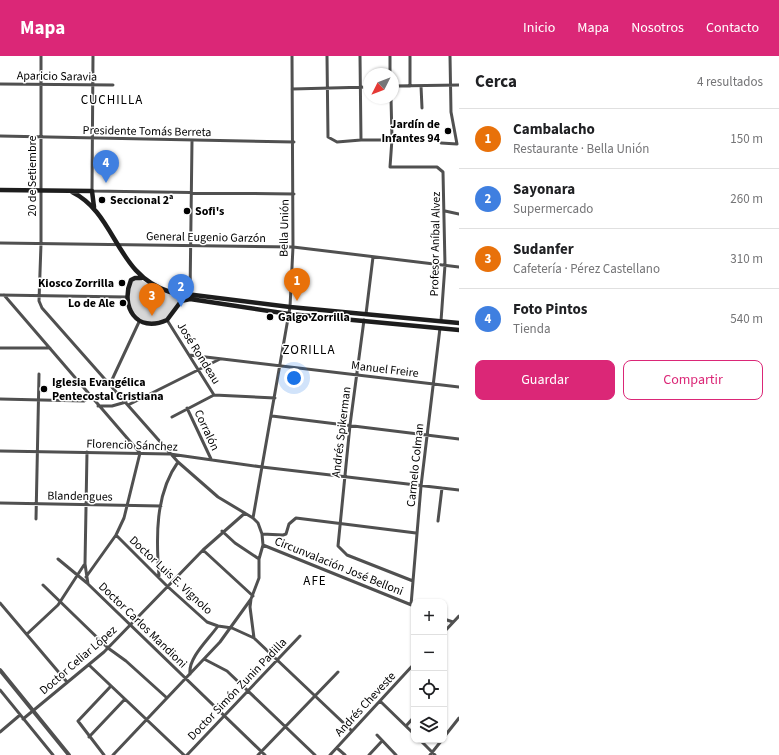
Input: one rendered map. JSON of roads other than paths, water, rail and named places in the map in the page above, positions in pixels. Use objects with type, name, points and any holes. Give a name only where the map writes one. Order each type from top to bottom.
[{"type":"main road","points":[[0,190],[72,192],[92,191],[95,209]]},
{"type":"main road","points":[[72,192],[86,199],[95,209],[117,245],[142,278],[159,288],[190,297],[289,314],[459,330]]},
{"type":"main road","points":[[132,266],[133,273],[126,297],[133,314],[140,322],[146,324],[167,320],[181,301],[183,296],[180,293]]},
{"type":"main road","points":[[131,280],[135,278],[142,278]]},
{"type":"main road","points":[[181,301],[190,297],[441,320],[459,323]]},
{"type":"street","name":"20 de Setiembre","points":[[39,296],[42,138],[41,56]]},
{"type":"street","points":[[93,56],[92,191],[294,194]]},
{"type":"street","name":"Bella Unión","points":[[253,518],[281,366],[290,307],[294,194],[292,56]]},
{"type":"street","points":[[327,56],[328,138],[337,142],[392,139],[407,140]]},
{"type":"street","points":[[360,56],[361,140]]},
{"type":"street","points":[[390,56],[390,68]]},
{"type":"street","points":[[410,56],[410,86]]},
{"type":"street","points":[[441,143],[458,144],[451,112],[450,56]]},
{"type":"street","name":"Aparicio Saravia","points":[[0,84],[113,85]]},
{"type":"street","points":[[399,86],[459,85]]},
{"type":"street","points":[[422,86],[422,108]]},
{"type":"street","points":[[292,89],[360,87]]},
{"type":"street","points":[[391,104],[392,139]]},
{"type":"street","name":"Presidente Tomás Berreta","points":[[0,136],[294,142]]},
{"type":"street","name":"Profesor Aníbal Alvez","points":[[392,139],[390,167],[437,167],[441,169],[445,178],[445,265],[441,320]]},
{"type":"street","points":[[190,297],[192,141]]},
{"type":"street","points":[[445,211],[459,214]]},
{"type":"street","name":"General Eugenio Garzón","points":[[0,243],[293,247],[459,267]]},
{"type":"street","points":[[366,314],[373,257]]},
{"type":"street","points":[[2,295],[126,297]]},
{"type":"street","points":[[2,295],[50,348],[90,397],[140,453]]},
{"type":"street","name":"Circunvalación José Belloni","points":[[39,296],[40,305],[42,308],[127,403],[170,454],[218,497],[253,518],[258,523],[262,534],[263,545],[411,605]]},
{"type":"street","name":"José Rondeau","points":[[167,320],[214,396]]},
{"type":"street","name":"Andrés Spikerman","points":[[364,320],[350,425],[338,546],[347,555],[413,581]]},
{"type":"street","points":[[110,384],[140,322]]},
{"type":"street","name":"Carmelo Colman","points":[[412,599],[416,534],[440,328]]},
{"type":"street","points":[[0,348],[50,348]]},
{"type":"street","name":"Manuel Freire","points":[[190,355],[459,387]]},
{"type":"street","points":[[98,406],[112,406],[127,403],[220,359]]},
{"type":"street","points":[[36,519],[36,451],[39,374]]},
{"type":"street","points":[[172,417],[187,408],[214,396],[275,398]]},
{"type":"street","points":[[0,399],[84,401],[90,397]]},
{"type":"street","name":"Corralón","points":[[187,408],[211,459]]},
{"type":"street","points":[[272,416],[459,439]]},
{"type":"street","name":"Florencio Sánchez","points":[[0,451],[170,454],[262,467],[459,490]]},
{"type":"street","name":"Doctor Carlos Mandioni","points":[[87,452],[85,564],[88,584],[265,755]]},
{"type":"street","name":"Doctor Luis E. Vignolo","points":[[140,453],[124,518],[116,535],[167,586],[207,622],[218,626],[232,628],[254,638],[352,731]]},
{"type":"street","points":[[159,577],[161,506],[165,483],[178,462]]},
{"type":"street","points":[[438,521],[442,488]]},
{"type":"street","name":"Blandengues","points":[[0,503],[161,506]]},
{"type":"street","name":"Doctor Celiar López","points":[[23,719],[108,648],[222,531],[245,513]]},
{"type":"street","points":[[262,534],[286,534],[289,524],[296,518],[416,534]]},
{"type":"street","points":[[222,531],[235,543],[259,559]]},
{"type":"street","points":[[86,577],[116,535]]},
{"type":"street","points":[[114,755],[232,628],[252,597],[259,578],[259,559],[263,545]]},
{"type":"street","points":[[203,550],[252,597]]},
{"type":"street","points":[[58,559],[88,584]]},
{"type":"street","points":[[27,634],[60,602],[85,564]]},
{"type":"street","points":[[43,586],[108,648],[126,661],[167,698]]},
{"type":"street","points":[[252,597],[250,614],[254,638]]},
{"type":"street","points":[[0,603],[67,682]]},
{"type":"street","points":[[447,629],[459,616]]},
{"type":"street","points":[[447,620],[453,622]]},
{"type":"street","points":[[190,674],[189,667],[191,660],[218,626]]},
{"type":"street","name":"Doctor Simón Zunin Padilla","points":[[187,755],[300,636]]},
{"type":"street","points":[[204,659],[226,671],[315,755]]},
{"type":"street","points":[[89,665],[184,755]]},
{"type":"street","name":"Andrés Cheveste","points":[[330,755],[411,667]]},
{"type":"street","points":[[0,670],[70,755]]},
{"type":"street","points":[[258,755],[338,672]]},
{"type":"street","points":[[104,755],[78,721],[111,686]]},
{"type":"street","points":[[0,690],[53,755]]},
{"type":"street","points":[[89,737],[125,699]]},
{"type":"street","points":[[380,701],[411,731]]},
{"type":"street","points":[[0,732],[20,715]]},
{"type":"street","points":[[447,733],[459,718]]},
{"type":"street","points":[[406,726],[411,720]]},
{"type":"street","points":[[377,735],[396,755]]},
{"type":"street","points":[[369,755],[382,741]]},
{"type":"street","points":[[423,743],[433,754],[440,743]]},
{"type":"street","points":[[337,748],[344,755]]},
{"type":"place","name":"Jardín de Infantes 94","points":[[448,131]]},
{"type":"place","name":"Foto Pintos","points":[[106,183]]},
{"type":"place","name":"Seccional 2ª","points":[[102,200]]},
{"type":"place","name":"Sofi's","points":[[187,211]]},
{"type":"place","name":"Kiosco Zorrilla","points":[[122,283]]},
{"type":"place","name":"Cambalacho","points":[[297,301]]},
{"type":"place","name":"Lo de Ale","points":[[123,303]]},
{"type":"place","name":"Sayonara","points":[[181,307]]},
{"type":"place","name":"Sudanfer","points":[[152,316]]},
{"type":"place","name":"Galgo Zorrilla","points":[[270,317]]},
{"type":"place","name":"Iglesia Evangélica Pentecostal Cristiana","points":[[44,389]]},
{"type":"district","name":"CUCHILLA","points":[[112,99]]},
{"type":"district","name":"ZORILLA","points":[[309,349]]},
{"type":"district","name":"AFE","points":[[315,580]]}]
